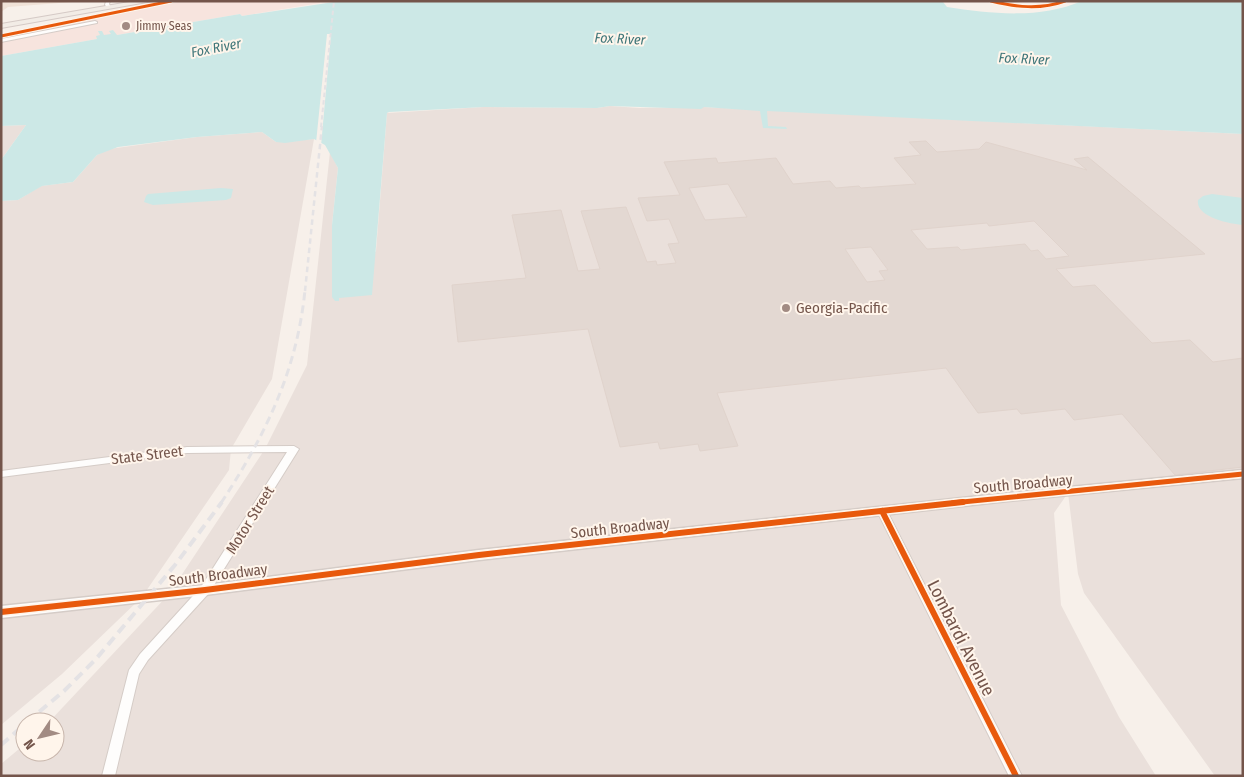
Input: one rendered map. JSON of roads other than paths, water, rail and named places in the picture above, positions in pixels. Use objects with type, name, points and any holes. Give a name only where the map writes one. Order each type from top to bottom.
[{"type":"main road","points":[[1,26],[109,4],[150,1]]},
{"type":"street","points":[[1,41],[95,22]]},
{"type":"street","name":"State Street","points":[[1,474],[187,450],[294,449]]},
{"type":"street","name":"Motor Street","points":[[108,776],[133,673],[144,657],[205,590],[294,449]]},
{"type":"street","name":"South Broadway","points":[[1,612],[205,590],[479,555],[1243,474]]},
{"type":"street","name":"Lombardi Avenue","points":[[882,511],[1016,776]]},
{"type":"water","name":"Fox River","points":[[340,1],[935,1],[943,2],[947,7],[981,12],[1033,13],[1050,11],[1082,1],[1243,1],[1243,134],[767,111],[768,126],[786,127],[787,129],[763,128],[760,111],[704,107],[701,109],[610,106],[597,108],[484,107],[389,112],[387,113],[372,295],[339,298],[339,301],[335,301],[332,297],[332,225],[338,168],[325,145],[314,139],[285,143],[276,142],[262,132],[197,137],[118,147],[97,155],[73,182],[42,186],[18,200],[1,201],[1,160],[26,125],[1,126],[1,56],[97,39],[96,36],[100,35],[98,31],[102,31],[104,35],[111,34],[109,31],[113,30],[117,35],[240,14],[242,16]]},
{"type":"water","points":[[221,188],[233,189],[231,198],[226,200],[153,205],[144,202],[148,194]]},
{"type":"water","points":[[1212,194],[1243,198],[1243,225],[1214,218],[1202,211],[1198,200],[1203,196]]},
{"type":"railway","points":[[321,127],[334,1]]},
{"type":"railway","points":[[305,291],[322,126]]},
{"type":"railway","points":[[221,503],[265,428],[287,375],[301,320],[305,290]]},
{"type":"railway","points":[[39,712],[64,691],[96,659],[175,565],[222,502]]},
{"type":"railway","points":[[1,745],[15,733]]},
{"type":"place","name":"Jimmy Seas","points":[[126,26]]},
{"type":"place","name":"Georgia-Pacific","points":[[786,308]]}]
